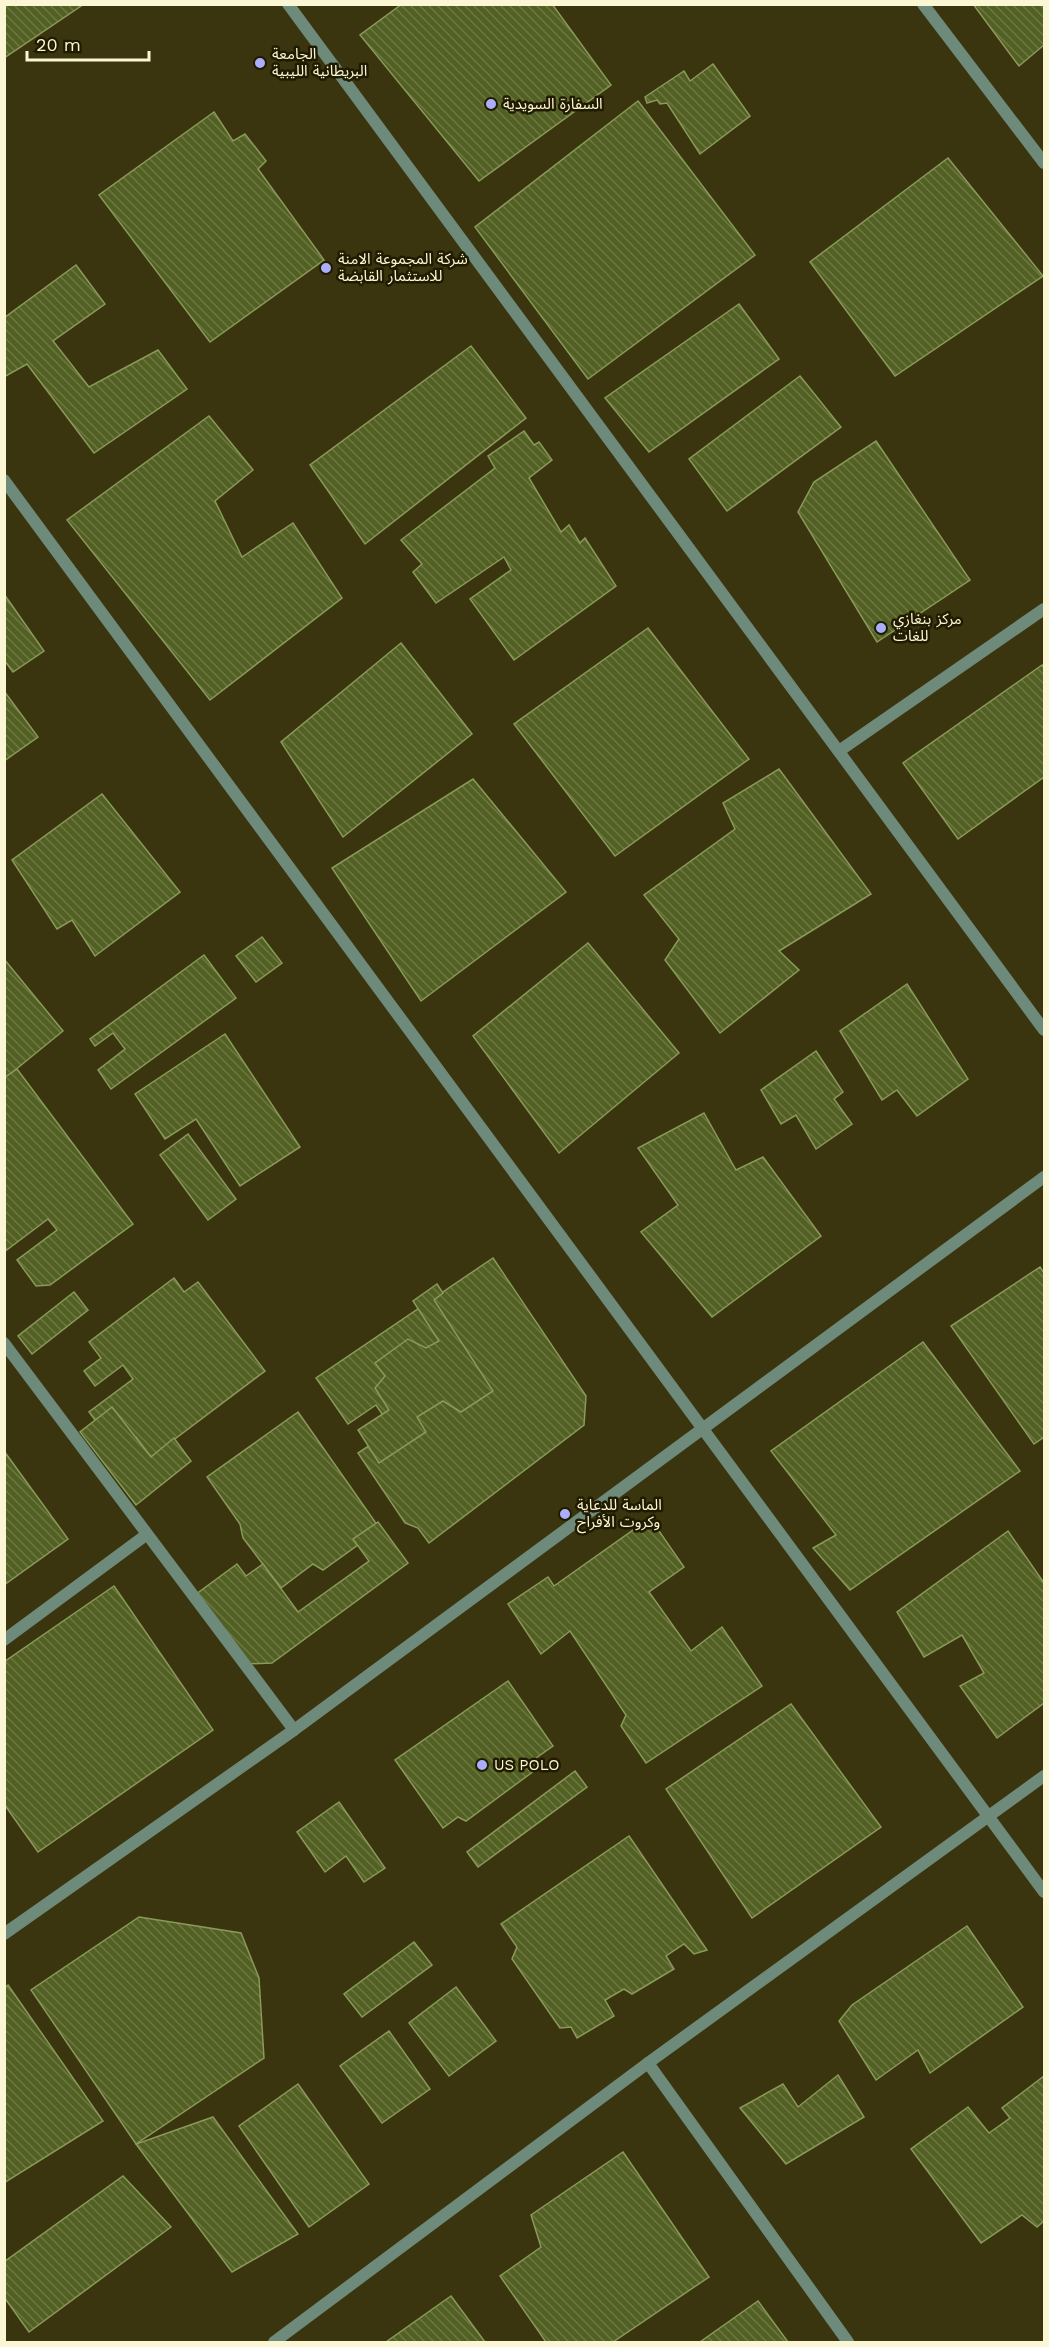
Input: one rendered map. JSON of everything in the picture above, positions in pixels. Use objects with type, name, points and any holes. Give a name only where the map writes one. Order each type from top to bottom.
[{"type":"street","points":[[288,4],[1044,1030]]},
{"type":"street","points":[[923,4],[1044,163]]},
{"type":"street","points":[[4,480],[1044,1892]]},
{"type":"street","points":[[839,751],[1044,609]]},
{"type":"street","points":[[4,1934],[294,1730],[1044,1177]]},
{"type":"street","points":[[4,1343],[294,1730]]},
{"type":"street","points":[[4,1640],[146,1535]]},
{"type":"street","points":[[274,2343],[648,2063],[1044,1776]]},
{"type":"street","points":[[648,2063],[848,2343]]},
{"type":"building","points":[[4,4],[84,4],[4,58]]},
{"type":"building","points":[[402,4],[552,4],[611,85],[479,181],[360,35]]},
{"type":"building","points":[[973,4],[1044,4],[1044,45],[1019,66]]},
{"type":"building","points":[[713,64],[750,116],[700,154],[667,103],[660,104],[657,100],[647,103],[645,97],[684,71],[690,81]]},
{"type":"building","points":[[638,101],[755,255],[588,379],[475,227]]},
{"type":"building","points":[[214,112],[233,141],[245,134],[266,161],[258,169],[324,260],[210,342],[99,195]]},
{"type":"building","points":[[948,158],[1043,276],[895,376],[810,262]]},
{"type":"building","points":[[76,265],[105,304],[53,341],[89,387],[158,350],[187,389],[94,453],[27,364],[4,377],[4,318]]},
{"type":"building","points":[[739,304],[779,359],[649,452],[605,398]]},
{"type":"building","points":[[471,346],[526,418],[365,544],[310,465]]},
{"type":"building","points":[[800,376],[841,427],[727,511],[689,459]]},
{"type":"building","points":[[209,416],[253,470],[215,501],[242,557],[293,523],[342,598],[210,700],[67,520]]},
{"type":"building","points":[[524,431],[534,445],[539,442],[552,460],[529,478],[561,532],[569,525],[580,543],[585,538],[616,586],[514,660],[470,599],[511,570],[504,557],[436,603],[413,572],[422,564],[401,540],[495,468],[488,456]]},
{"type":"building","points":[[876,441],[970,580],[877,642],[798,512],[814,482]]},
{"type":"building","points":[[4,594],[44,651],[13,672],[4,660]]},
{"type":"building","points":[[648,628],[749,759],[615,856],[514,724]]},
{"type":"building","points":[[401,643],[472,734],[343,837],[281,742]]},
{"type":"building","points":[[1042,665],[1044,668],[1044,777],[958,839],[903,763]]},
{"type":"building","points":[[4,691],[38,737],[4,761]]},
{"type":"building","points":[[779,769],[871,894],[779,951],[799,970],[720,1033],[665,960],[679,939],[644,895],[735,829],[723,803]]},
{"type":"building","points":[[473,779],[566,892],[421,1001],[332,868]]},
{"type":"building","points":[[102,794],[180,892],[95,956],[72,920],[57,929],[12,860]]},
{"type":"building","points":[[262,937],[282,963],[256,982],[236,956]]},
{"type":"building","points":[[588,943],[679,1053],[559,1153],[473,1036]]},
{"type":"building","points":[[204,955],[236,998],[111,1089],[98,1070],[125,1049],[113,1033],[95,1046],[90,1039]]},
{"type":"building","points":[[4,959],[63,1031],[4,1079]]},
{"type":"building","points":[[907,984],[968,1079],[917,1116],[897,1090],[882,1100],[840,1031]]},
{"type":"building","points":[[225,1034],[300,1147],[240,1186],[196,1119],[165,1139],[135,1094]]},
{"type":"building","points":[[816,1051],[843,1092],[834,1099],[852,1124],[816,1149],[796,1115],[781,1124],[761,1090]]},
{"type":"building","points":[[17,1069],[133,1224],[50,1285],[36,1286],[17,1260],[57,1230],[48,1219],[4,1252],[4,1078]]},
{"type":"building","points":[[704,1113],[736,1170],[763,1157],[821,1236],[712,1317],[641,1232],[678,1205],[638,1148]]},
{"type":"building","points":[[188,1134],[236,1199],[208,1220],[160,1155]]},
{"type":"building","points":[[493,1258],[586,1396],[584,1425],[429,1543],[418,1528],[405,1523],[358,1453],[393,1430],[376,1405],[348,1424],[316,1378]]},
{"type":"building","points":[[1040,1267],[1044,1273],[1044,1437],[1034,1444],[951,1326]]},
{"type":"building","points":[[174,1278],[184,1292],[198,1282],[265,1371],[151,1457],[136,1437],[118,1451],[89,1412],[133,1379],[123,1365],[95,1386],[84,1371],[101,1358],[89,1342]]},
{"type":"building","points":[[437,1284],[443,1293],[434,1300],[493,1391],[461,1412],[443,1401],[417,1417],[426,1432],[379,1463],[358,1430],[389,1410],[375,1388],[385,1376],[375,1363],[408,1339],[426,1348],[439,1341],[413,1301]]},
{"type":"building","points":[[74,1292],[88,1310],[32,1354],[18,1336]]},
{"type":"building","points":[[923,1342],[1020,1471],[850,1590],[813,1548],[836,1535],[771,1451]]},
{"type":"building","points":[[112,1407],[151,1457],[174,1438],[191,1461],[136,1505],[80,1432]]},
{"type":"building","points":[[298,1412],[380,1529],[323,1570],[313,1564],[281,1588],[243,1538],[240,1524],[207,1477]]},
{"type":"building","points":[[4,1451],[68,1539],[4,1585]]},
{"type":"building","points":[[650,1518],[684,1567],[649,1592],[691,1651],[722,1627],[762,1686],[646,1763],[621,1726],[626,1715],[570,1631],[541,1654],[508,1604],[548,1577],[554,1586]]},
{"type":"building","points":[[378,1522],[408,1563],[272,1663],[245,1664],[195,1595],[237,1564],[246,1576],[263,1564],[298,1612],[369,1561],[353,1539]]},
{"type":"building","points":[[1008,1531],[1044,1583],[1044,1703],[997,1738],[960,1686],[984,1673],[962,1635],[924,1657],[897,1612]]},
{"type":"building","points":[[114,1586],[213,1730],[38,1852],[4,1804],[4,1662]]},
{"type":"building","points":[[508,1681],[553,1746],[536,1758],[538,1768],[466,1821],[458,1817],[443,1828],[395,1760]]},
{"type":"building","points":[[791,1704],[881,1827],[752,1918],[666,1789]]},
{"type":"building","points":[[575,1771],[587,1787],[478,1867],[467,1852]]},
{"type":"building","points":[[339,1802],[385,1868],[364,1882],[346,1856],[325,1872],[297,1832]]},
{"type":"building","points":[[629,1836],[707,1950],[694,1954],[684,1944],[666,1956],[674,1969],[632,1994],[624,1989],[605,2000],[614,2016],[577,2038],[571,2027],[560,2028],[512,1959],[517,1947],[501,1924]]},
{"type":"building","points":[[139,1917],[241,1933],[259,1978],[264,2058],[136,2144],[31,1990]]},
{"type":"building","points":[[967,1926],[1023,2007],[930,2073],[918,2050],[876,2080],[839,2021],[852,2005]]},
{"type":"building","points":[[414,1942],[432,1965],[362,2017],[344,1994]]},
{"type":"building","points":[[8,1985],[103,2121],[4,2183],[4,1988]]},
{"type":"building","points":[[456,1987],[496,2041],[449,2076],[409,2023]]},
{"type":"building","points":[[389,2031],[430,2089],[382,2123],[340,2066]]},
{"type":"building","points":[[838,2075],[864,2117],[786,2164],[740,2108],[783,2084],[798,2107]]},
{"type":"building","points":[[1044,2076],[1044,2221],[1037,2227],[1022,2215],[981,2243],[911,2149],[968,2107],[989,2133],[1010,2118],[1002,2108]]},
{"type":"building","points":[[298,2084],[369,2184],[309,2227],[239,2126]]},
{"type":"building","points":[[213,2117],[298,2234],[232,2272],[136,2144]]},
{"type":"building","points":[[623,2152],[709,2277],[613,2342],[546,2342],[500,2276],[541,2247],[531,2215]]},
{"type":"building","points":[[123,2176],[171,2227],[29,2332],[4,2297],[4,2262]]},
{"type":"building","points":[[451,2296],[485,2342],[386,2342]]},
{"type":"building","points":[[758,2301],[788,2342],[700,2342]]},
{"type":"place","name":"الجامعة البريطانية الليبية","points":[[260,63]]},
{"type":"place","name":"السفارة السويدية","points":[[491,104]]},
{"type":"place","name":"شركة المجموعة الامنة للاستثمار القابضة","points":[[326,268]]},
{"type":"place","name":"مركز بنغازي للغات","points":[[881,628]]},
{"type":"place","name":"الماسة للدعاية وكروت الأفراح","points":[[565,1514]]},
{"type":"place","name":"US POLO","points":[[482,1765]]}]
